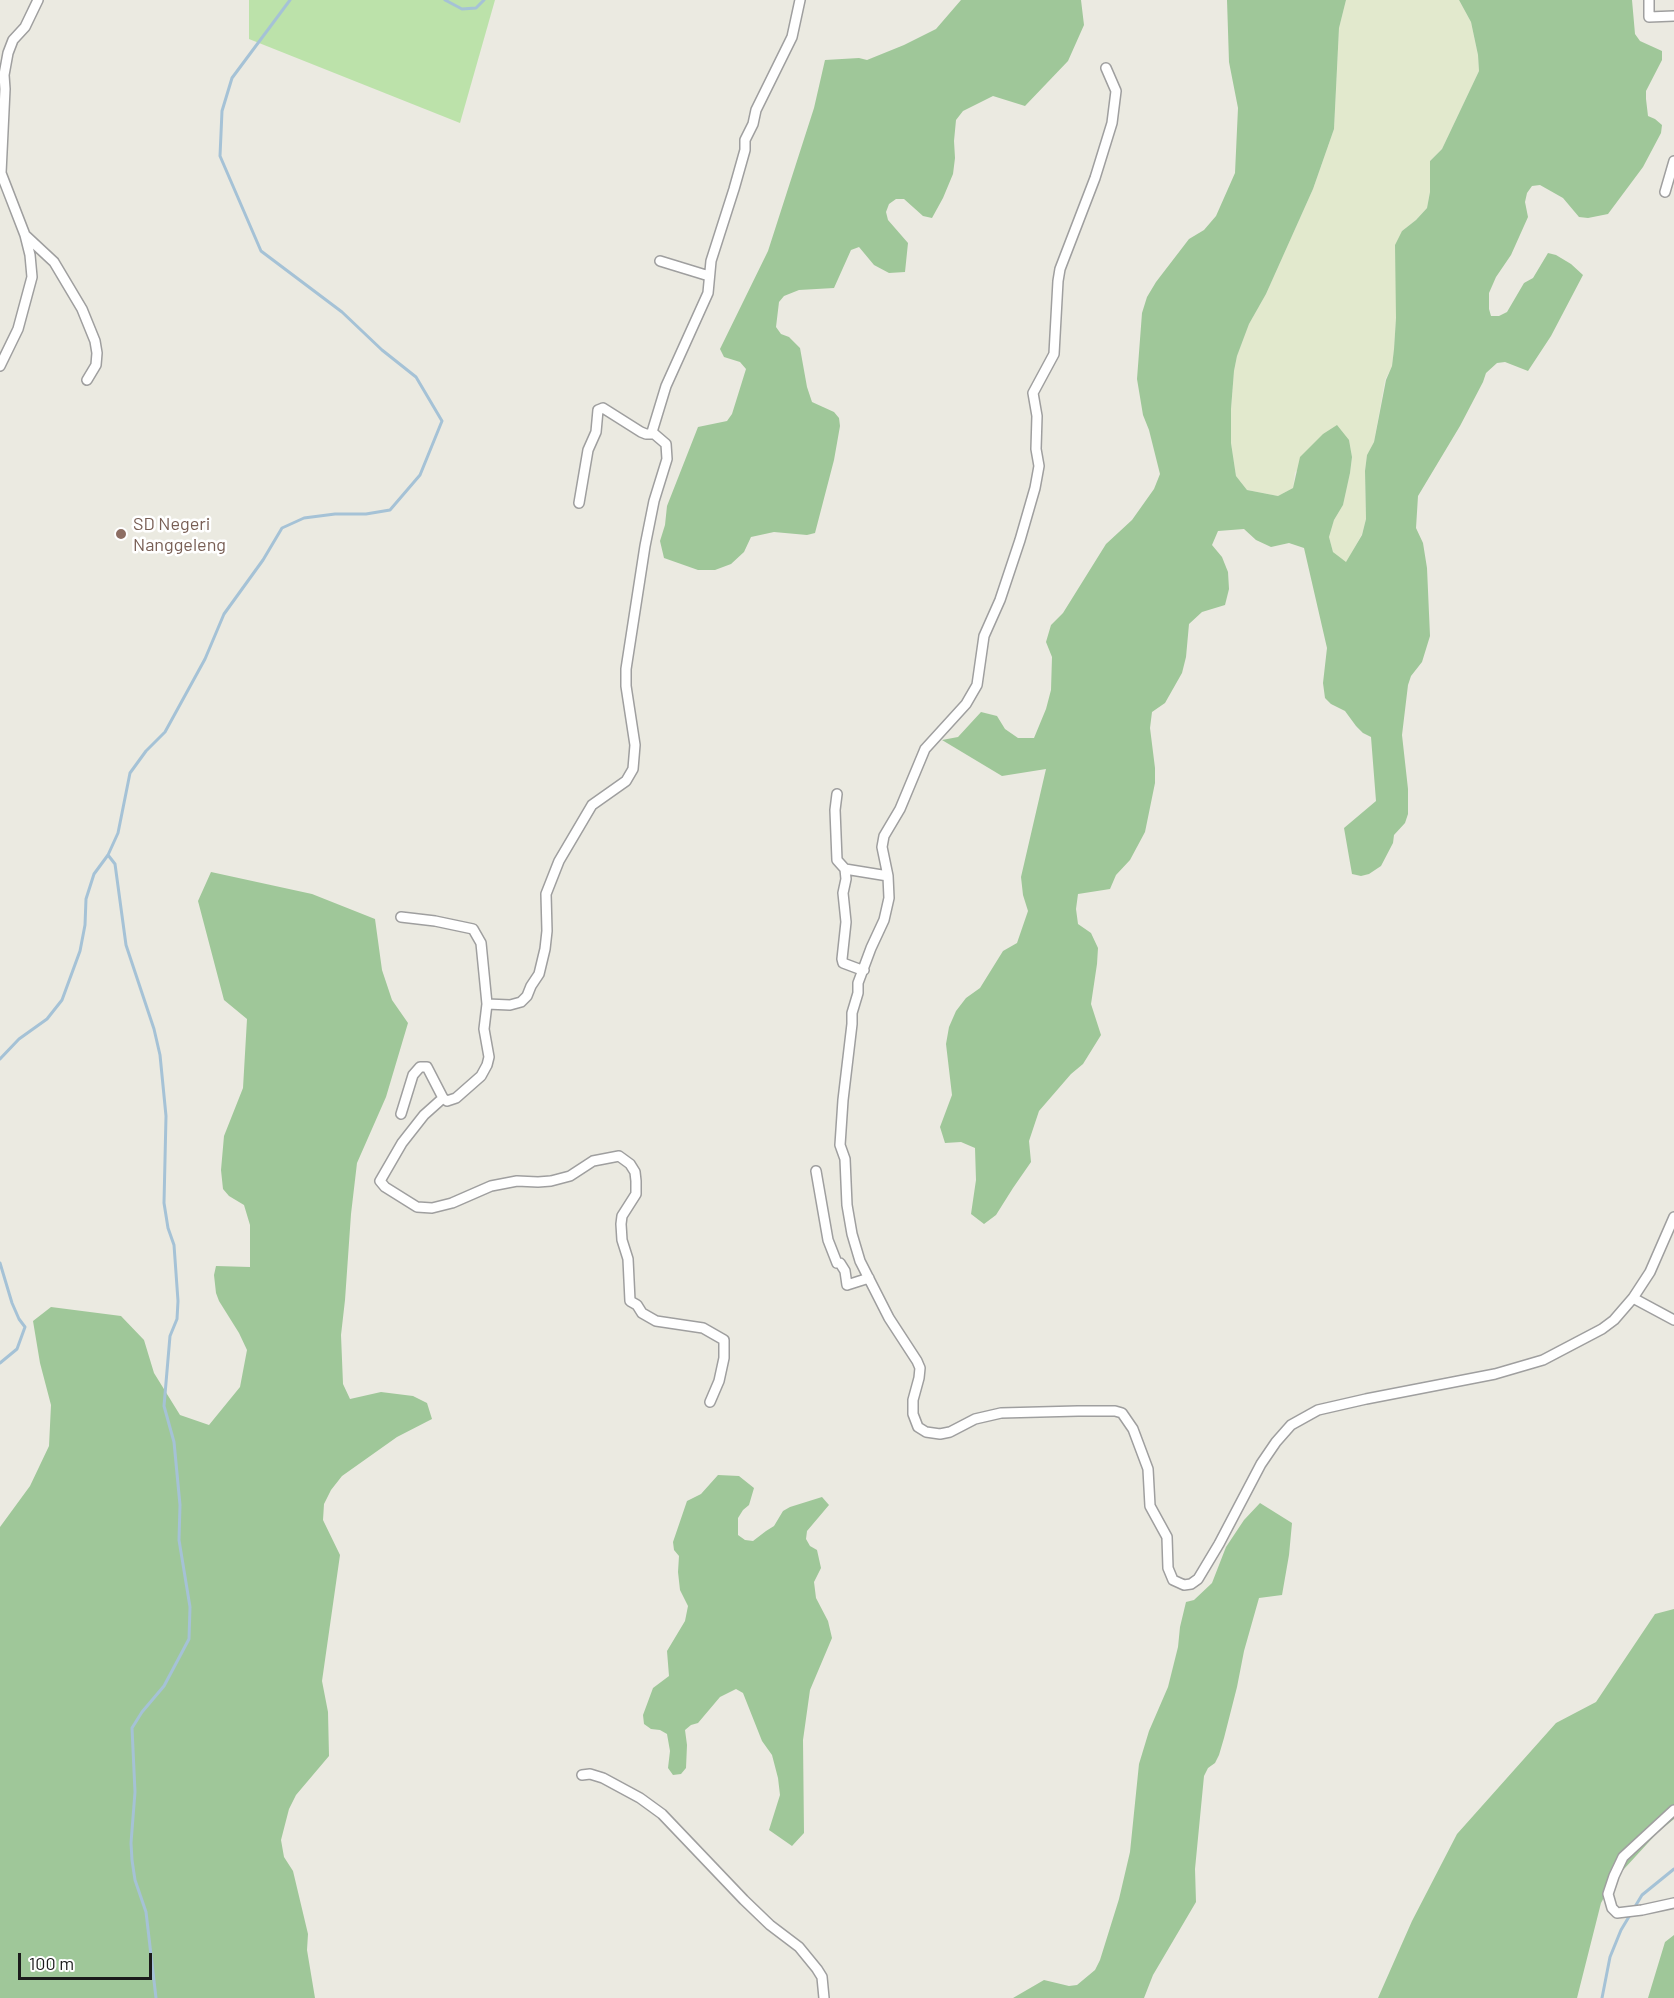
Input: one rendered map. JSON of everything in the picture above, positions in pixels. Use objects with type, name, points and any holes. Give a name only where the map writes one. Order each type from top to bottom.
[{"type":"street","points":[[0,366],[18,329],[32,277],[25,235],[1,173],[4,75],[13,40],[26,27],[38,0]]},
{"type":"street","points":[[652,434],[666,386],[708,292],[711,261],[745,150],[745,140],[753,124],[756,110],[792,37],[800,0]]},
{"type":"street","points":[[1649,0],[1648,17],[1674,16]]},
{"type":"street","points":[[1106,68],[1116,91],[1112,123],[1095,178],[1060,270],[1054,354],[1033,393],[1037,416],[1036,449],[1039,466],[1035,488],[1000,600],[984,636],[977,685],[966,704],[925,749],[900,809],[885,836],[882,847],[888,876],[887,911],[858,983],[858,993],[852,1013],[840,1145],[845,1159],[847,1205],[860,1261],[889,1318],[920,1368],[913,1400],[913,1414],[917,1423],[926,1432],[940,1434],[950,1432],[975,1419],[1001,1413],[1078,1411],[1122,1413],[1133,1429],[1148,1469],[1150,1506],[1167,1537],[1168,1568],[1173,1580],[1184,1586],[1198,1579],[1205,1569],[1261,1464],[1291,1425],[1318,1410],[1495,1374],[1543,1360],[1611,1323],[1633,1298],[1650,1272],[1674,1217]]},
{"type":"street","points":[[1665,192],[1674,161]]},
{"type":"street","points":[[25,235],[54,262],[82,309],[95,341],[97,353],[96,365],[87,380]]},
{"type":"street","points":[[660,261],[709,276]]},
{"type":"street","points":[[487,1004],[510,1005],[521,1002],[527,996],[539,974],[545,949],[546,894],[559,861],[592,806],[626,781],[633,770],[635,745],[627,694],[626,669],[645,546],[668,452],[663,441],[652,434],[641,432],[603,408],[598,410],[596,432],[588,450],[579,503]]},
{"type":"street","points":[[837,794],[835,810],[837,860],[845,869],[846,879],[843,893],[846,922],[842,959],[843,963],[864,970]]},
{"type":"street","points":[[845,869],[888,876]]},
{"type":"street","points":[[400,1114],[413,1075],[420,1067],[427,1067],[443,1098],[447,1101],[456,1098],[481,1076],[487,1065],[488,1048],[484,1029],[487,1004],[481,943],[472,928],[401,917]]},
{"type":"street","points":[[443,1098],[424,1115],[402,1143],[380,1181],[385,1187],[417,1207],[432,1208],[452,1203],[491,1186],[517,1181],[544,1182],[570,1176],[593,1161],[619,1156],[630,1164],[635,1172],[636,1181],[636,1194],[622,1216],[621,1224],[622,1240],[628,1259],[630,1301],[637,1305],[642,1313],[656,1321],[703,1328],[724,1340],[724,1358],[719,1381],[710,1402]]},
{"type":"street","points":[[816,1171],[828,1240],[837,1263],[843,1266],[847,1285],[869,1278]]},
{"type":"street","points":[[1633,1298],[1674,1320]]},
{"type":"street","points":[[582,1775],[590,1774],[603,1778],[640,1798],[662,1814],[744,1900],[770,1925],[799,1947],[822,1977],[824,1998]]},
{"type":"street","points":[[1674,1810],[1623,1857],[1608,1894],[1612,1908],[1617,1913],[1674,1903]]},
{"type":"green space","points":[[249,0],[495,0],[460,123],[249,39]]},
{"type":"green space","points":[[961,0],[1081,0],[1084,25],[1068,61],[1025,106],[993,96],[963,111],[956,120],[953,174],[932,218],[923,216],[904,199],[896,199],[889,204],[886,212],[888,220],[908,243],[905,272],[889,273],[874,265],[859,247],[851,250],[834,288],[799,290],[784,296],[779,302],[776,327],[781,334],[789,337],[800,348],[812,402],[834,412],[839,418],[840,426],[834,460],[815,533],[807,535],[774,532],[751,537],[744,552],[731,564],[715,570],[698,570],[664,558],[660,541],[667,506],[698,427],[727,421],[732,414],[746,369],[740,362],[724,357],[720,349],[768,251],[814,108],[825,60],[859,58],[867,60],[904,45],[936,29]]},
{"type":"green space","points":[[1227,0],[1346,0],[1339,28],[1334,129],[1313,189],[1266,294],[1249,324],[1237,356],[1231,409],[1231,443],[1236,476],[1247,490],[1278,496],[1293,488],[1300,457],[1323,434],[1337,425],[1349,440],[1352,457],[1343,505],[1334,520],[1329,537],[1333,552],[1346,562],[1362,535],[1366,519],[1367,455],[1374,442],[1386,380],[1392,366],[1396,318],[1395,245],[1402,231],[1427,208],[1430,192],[1430,161],[1442,149],[1479,71],[1471,22],[1459,0],[1632,0],[1635,34],[1640,41],[1662,51],[1662,60],[1646,91],[1648,116],[1662,125],[1661,133],[1643,167],[1608,214],[1588,218],[1579,217],[1563,198],[1540,185],[1532,186],[1527,193],[1525,202],[1528,217],[1511,255],[1496,277],[1489,293],[1491,316],[1499,316],[1507,312],[1524,283],[1533,278],[1548,253],[1571,264],[1583,275],[1551,336],[1528,371],[1505,362],[1497,363],[1486,373],[1460,426],[1418,496],[1416,528],[1423,543],[1427,568],[1430,636],[1422,662],[1411,676],[1408,685],[1402,735],[1408,789],[1408,814],[1405,823],[1394,835],[1393,843],[1381,866],[1369,874],[1361,876],[1352,874],[1344,828],[1376,801],[1371,737],[1356,726],[1345,711],[1325,698],[1323,683],[1327,648],[1304,548],[1289,543],[1271,547],[1256,540],[1244,529],[1218,531],[1212,545],[1222,557],[1228,572],[1229,589],[1225,605],[1202,612],[1189,624],[1182,673],[1165,703],[1152,712],[1150,728],[1155,783],[1145,832],[1130,860],[1116,875],[1110,889],[1078,894],[1076,909],[1078,924],[1091,933],[1098,948],[1091,1004],[1101,1035],[1083,1064],[1071,1074],[1039,1111],[1029,1141],[1031,1162],[996,1215],[984,1224],[971,1214],[976,1180],[975,1148],[961,1142],[945,1143],[940,1127],[952,1095],[946,1044],[949,1027],[956,1011],[966,998],[980,988],[1003,951],[1017,943],[1028,911],[1021,877],[1046,769],[1002,776],[942,740],[958,737],[981,712],[997,716],[1005,729],[1018,738],[1034,738],[1051,690],[1052,657],[1046,642],[1051,625],[1063,613],[1106,544],[1132,520],[1154,489],[1160,474],[1143,415],[1137,379],[1142,313],[1147,297],[1156,282],[1189,239],[1204,230],[1216,216],[1235,173],[1238,108],[1229,62]]},
{"type":"green space","points":[[1346,0],[1459,0],[1471,22],[1479,71],[1442,149],[1430,161],[1430,192],[1427,208],[1402,231],[1392,366],[1385,380],[1374,442],[1367,455],[1366,519],[1362,534],[1346,563],[1333,552],[1329,537],[1334,520],[1343,505],[1350,473],[1352,457],[1349,440],[1295,472],[1293,488],[1278,496],[1247,490],[1236,476],[1231,443],[1231,409],[1237,356],[1249,324],[1266,294],[1313,189],[1334,129],[1339,28]]},
{"type":"green space","points":[[211,872],[312,894],[375,919],[382,970],[392,1000],[408,1023],[386,1097],[357,1163],[341,1335],[343,1384],[350,1399],[381,1392],[413,1396],[427,1403],[432,1419],[397,1437],[342,1476],[324,1504],[323,1520],[340,1555],[322,1681],[328,1712],[329,1756],[296,1795],[289,1809],[281,1840],[284,1857],[293,1871],[308,1934],[307,1950],[315,1998],[0,1998],[0,1527],[30,1486],[49,1446],[51,1405],[40,1363],[33,1321],[51,1307],[121,1316],[144,1340],[154,1373],[180,1415],[209,1425],[240,1387],[247,1350],[219,1301],[214,1275],[216,1266],[250,1267],[250,1225],[244,1205],[229,1196],[223,1189],[221,1170],[224,1136],[243,1088],[247,1019],[224,1000],[198,901]]},
{"type":"green space","points":[[718,1475],[739,1476],[754,1488],[749,1505],[738,1518],[738,1535],[745,1540],[753,1541],[774,1526],[783,1511],[790,1507],[822,1497],[829,1505],[807,1531],[806,1539],[810,1546],[817,1550],[821,1568],[814,1582],[816,1598],[828,1621],[832,1638],[810,1690],[803,1740],[804,1833],[792,1846],[769,1830],[780,1795],[778,1778],[772,1755],[762,1741],[743,1693],[736,1689],[720,1697],[698,1723],[685,1730],[686,1768],[681,1774],[673,1775],[668,1768],[670,1751],[667,1734],[644,1724],[643,1715],[653,1688],[669,1676],[667,1651],[685,1621],[688,1606],[680,1590],[679,1556],[674,1550],[673,1542],[687,1501],[701,1494]]},
{"type":"green space","points":[[1260,1503],[1292,1523],[1289,1555],[1282,1595],[1259,1598],[1219,1755],[1204,1776],[1195,1869],[1196,1902],[1153,1975],[1144,1998],[1013,1998],[1044,1980],[1069,1986],[1077,1985],[1095,1970],[1100,1960],[1119,1899],[1130,1852],[1139,1764],[1149,1731],[1168,1687],[1186,1602],[1194,1600],[1212,1583],[1226,1547],[1244,1520]]},
{"type":"green space","points":[[1674,1609],[1674,1819],[1658,1832],[1613,1881],[1601,1903],[1577,1998],[1378,1998],[1412,1921],[1457,1834],[1556,1723],[1596,1702],[1655,1614]]},
{"type":"green space","points":[[1674,1935],[1674,1998],[1648,1998],[1665,1942]]},
{"type":"waterway","points":[[0,1059],[19,1039],[47,1019],[62,1000],[80,951],[85,925],[86,899],[94,874],[108,855],[118,833],[130,773],[146,751],[165,732],[205,659],[224,614],[263,560],[282,528],[304,518],[390,510],[420,475],[442,421],[416,377],[382,350],[342,312],[261,251],[220,156],[222,111],[232,78],[290,0]]},
{"type":"waterway","points":[[445,0],[462,9],[476,8],[484,0]]},
{"type":"waterway","points":[[108,855],[115,864],[126,945],[154,1029],[160,1055],[166,1116],[164,1203],[168,1228],[174,1245],[178,1301],[177,1319],[170,1336],[164,1406],[174,1442],[180,1505],[179,1540],[190,1607],[189,1639],[164,1686],[132,1728],[135,1792],[132,1860],[135,1880],[146,1912],[156,1998]]},
{"type":"waterway","points":[[0,1263],[12,1303],[25,1327],[17,1349],[0,1363]]},
{"type":"waterway","points":[[1602,1998],[1610,1957],[1621,1930],[1642,1895],[1674,1869]]},
{"type":"place","name":"SD Negeri Nanggeleng","points":[[121,534]]}]
